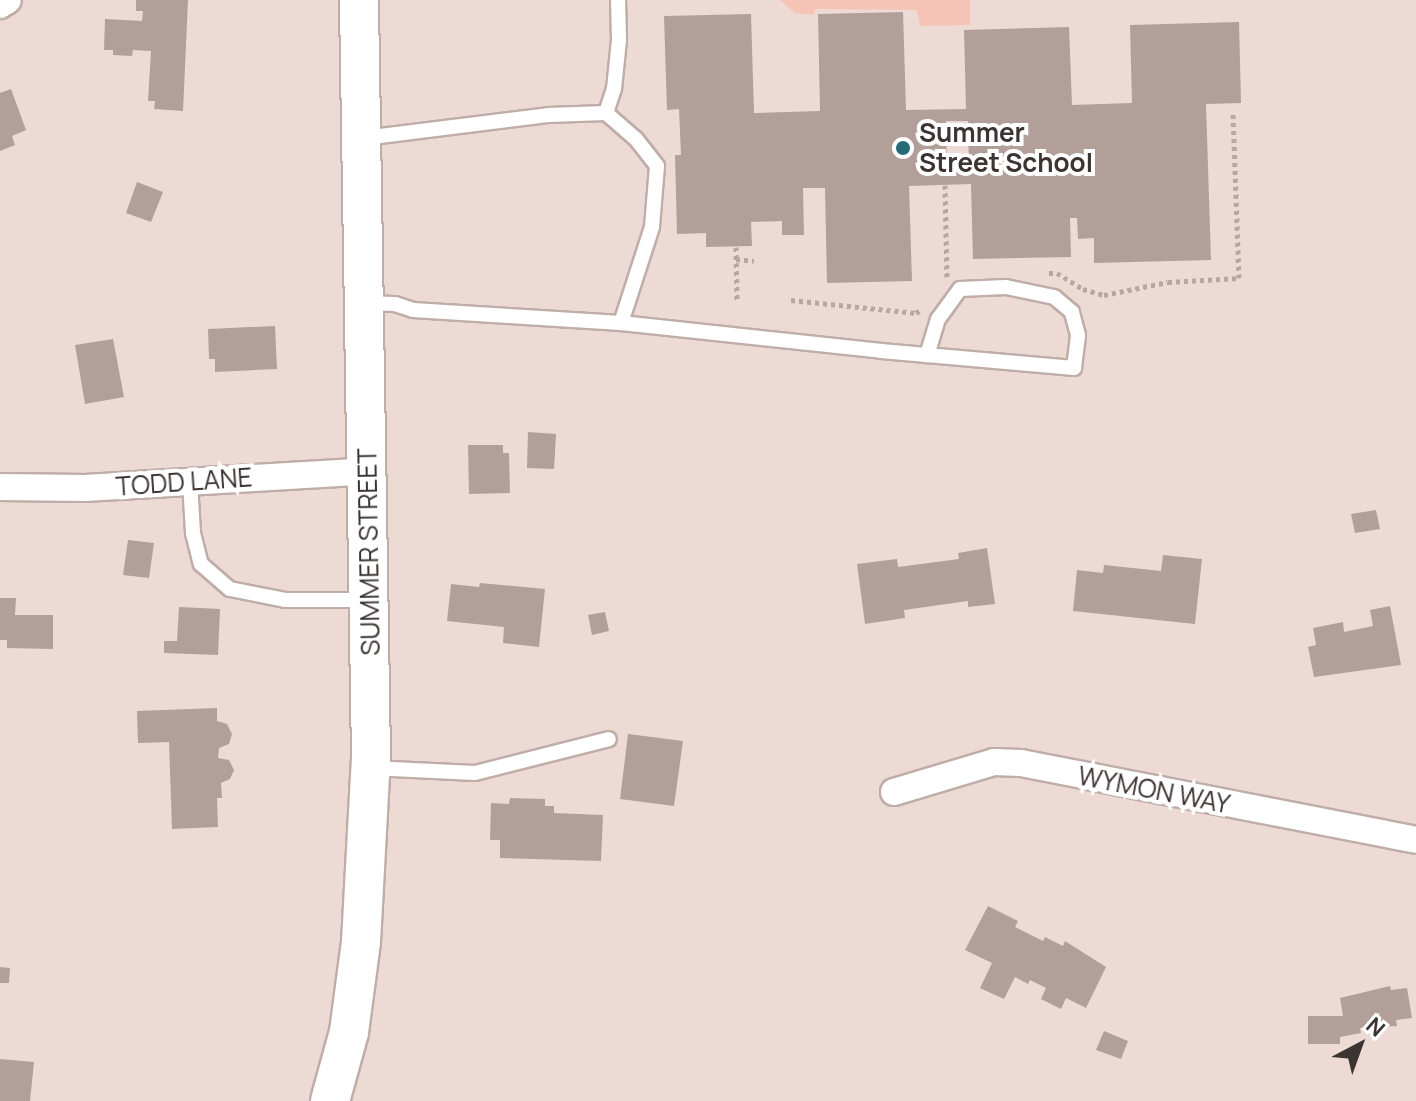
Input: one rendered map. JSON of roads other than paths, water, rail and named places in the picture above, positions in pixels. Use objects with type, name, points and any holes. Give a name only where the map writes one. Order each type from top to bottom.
[{"type":"main road","name":"SUMMER STREET","points":[[330,1101],[349,1032],[361,942],[370,768],[370,600],[359,0]]},
{"type":"street","points":[[0,5],[8,0]]},
{"type":"street","name":"TODD LANE","points":[[0,487],[85,488],[368,471]]},
{"type":"street","name":"WYMON WAY","points":[[894,792],[994,762],[1021,763],[1416,840]]},
{"type":"lane","points":[[606,113],[614,89],[618,52],[618,0]]},
{"type":"lane","points":[[360,138],[548,115],[606,113],[636,139],[657,166],[652,227],[621,323]]},
{"type":"lane","points":[[364,303],[428,311],[621,323],[927,355],[1074,368],[1078,335],[1072,312],[1054,297],[1006,287],[960,289],[938,319],[927,355]]},
{"type":"lane","points":[[190,482],[193,533],[201,564],[230,589],[285,600],[370,600]]},
{"type":"lane","points":[[370,768],[475,773],[609,739]]},
{"type":"place","name":"Summer Street School","points":[[903,148]]}]
